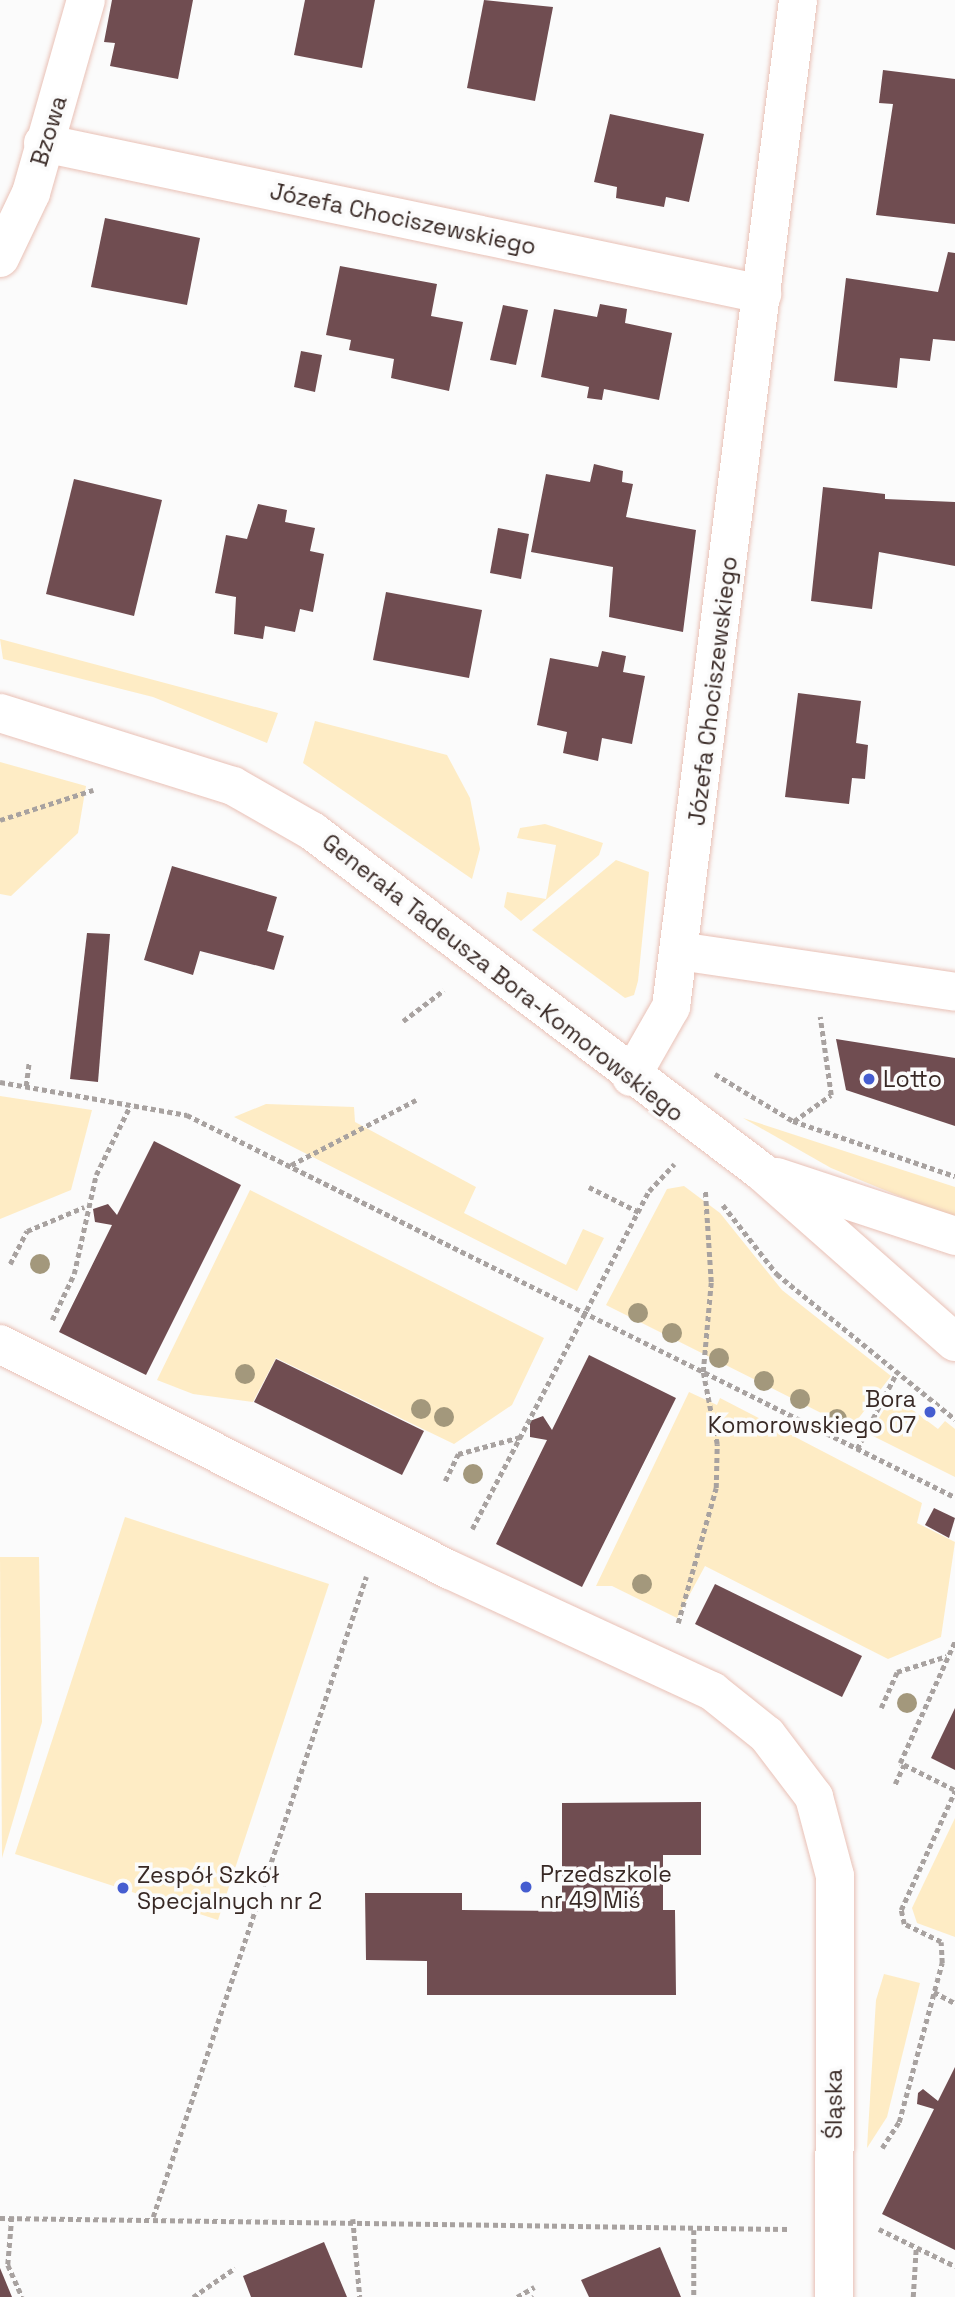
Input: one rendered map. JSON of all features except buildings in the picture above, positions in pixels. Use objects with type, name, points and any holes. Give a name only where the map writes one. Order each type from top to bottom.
[{"type":"street","name":"Bzowa","points":[[0,258],[31,193],[43,143],[86,0]]},
{"type":"street","name":"Józefa Chociszewskiego","points":[[631,1077],[671,1007],[798,0]]},
{"type":"street","name":"Józefa Chociszewskiego","points":[[43,143],[762,294]]},
{"type":"street","name":"Generała Tadeusza Bora-Komorowskiego","points":[[0,713],[233,786],[312,831],[703,1132],[762,1172],[955,1342]]},
{"type":"street","points":[[679,951],[955,992]]},
{"type":"street","name":"Generała Tadeusza Bora-Komorowskiego","points":[[762,1172],[955,1236]]},
{"type":"street","name":"Śląska","points":[[16,1352],[450,1570],[712,1691],[767,1735],[814,1797],[835,1876],[834,2297]]},
{"type":"path","points":[[0,820],[84,797],[105,781]]},
{"type":"path","points":[[793,1121],[831,1096],[818,1026],[827,975]]},
{"type":"path","points":[[403,1021],[453,984]]},
{"type":"path","points":[[26,1086],[29,1061]]},
{"type":"path","points":[[0,1082],[187,1115],[955,1497]]},
{"type":"path","points":[[450,1570],[639,1212],[674,1164],[738,1089]]},
{"type":"path","points":[[290,1166],[415,1100]]},
{"type":"path","points":[[16,1352],[74,1274],[85,1207],[130,1106]]},
{"type":"path","points":[[664,1156],[684,1173]]},
{"type":"path","points":[[695,1182],[705,1190],[777,1274],[955,1419]]},
{"type":"path","points":[[589,1187],[639,1212]]},
{"type":"path","points":[[670,1671],[692,1560],[716,1488],[717,1444],[703,1372],[710,1282],[705,1190]]},
{"type":"path","points":[[10,1264],[27,1231],[85,1207]]},
{"type":"path","points":[[857,1449],[897,1372]]},
{"type":"path","points":[[445,1481],[458,1454],[520,1436]]},
{"type":"path","points":[[152,2217],[371,1561]]},
{"type":"path","points":[[895,1784],[955,1641]]},
{"type":"path","points":[[881,1708],[897,1672],[948,1656]]},
{"type":"path","points":[[879,2153],[899,2122],[934,1992],[941,1942],[904,1924],[901,1910],[954,1790],[904,1765]]},
{"type":"path","points":[[934,1992],[955,2003]]},
{"type":"path","points":[[12,2217],[8,2265],[22,2297]]},
{"type":"path","points":[[0,2218],[354,2219],[694,2230],[805,2229]]},
{"type":"path","points":[[354,2219],[360,2297]]},
{"type":"path","points":[[867,2220],[916,2248],[955,2266]]},
{"type":"path","points":[[694,2230],[694,2297]]},
{"type":"path","points":[[913,2297],[916,2248]]},
{"type":"path","points":[[193,2297],[234,2268]]},
{"type":"path","points":[[517,2297],[534,2287],[534,2297]]},
{"type":"shaded area","points":[[0,639],[278,713],[267,743],[153,697],[3,659]]},
{"type":"shaded area","points":[[315,721],[447,755],[470,798],[480,849],[472,879],[303,763]]},
{"type":"shaded area","points":[[0,762],[86,786],[78,833],[11,896],[0,894]]},
{"type":"shaded area","points":[[545,824],[603,843],[599,855],[521,921],[504,907],[507,892],[546,899],[556,845],[517,838],[520,828]]},
{"type":"shaded area","points":[[616,860],[649,872],[638,981],[634,995],[625,998],[532,930]]},
{"type":"shaded area","points":[[0,1096],[92,1110],[71,1190],[0,1219]]},
{"type":"shaded area","points":[[266,1104],[354,1107],[355,1122],[476,1187],[464,1213],[566,1265],[583,1229],[604,1238],[577,1291],[234,1117]]},
{"type":"shaded area","points":[[743,1118],[955,1187],[955,1219],[831,1168]]},
{"type":"shaded area","points":[[684,1186],[720,1213],[782,1290],[891,1376],[851,1428],[606,1305],[667,1189]]},
{"type":"shaded area","points":[[250,1190],[544,1338],[512,1405],[454,1444],[276,1358],[253,1402],[193,1394],[157,1380]]},
{"type":"shaded area","points":[[689,1392],[717,1405],[720,1398],[922,1503],[917,1523],[955,1542],[941,1637],[888,1659],[705,1566],[677,1618],[612,1586],[596,1586]]},
{"type":"shaded area","points":[[893,1395],[938,1429],[945,1421],[955,1429],[955,1477],[869,1434]]},
{"type":"shaded area","points":[[125,1517],[329,1584],[218,1920],[15,1854]]},
{"type":"shaded area","points":[[0,1557],[39,1557],[42,1722],[2,1858]]},
{"type":"shaded area","points":[[955,1818],[955,1937],[917,1923],[912,1908]]},
{"type":"shaded area","points":[[884,1974],[920,1983],[887,2117],[867,2148],[876,2000]]},
{"type":"place","name":"Lotto","points":[[869,1079]]},
{"type":"place","name":"Bora Komorowskiego 07","points":[[930,1412]]},
{"type":"place","name":"Przedszkole nr 49 Miś","points":[[526,1887]]},
{"type":"place","name":"Zespół Szkół Specjalnych nr 2","points":[[123,1888]]}]
